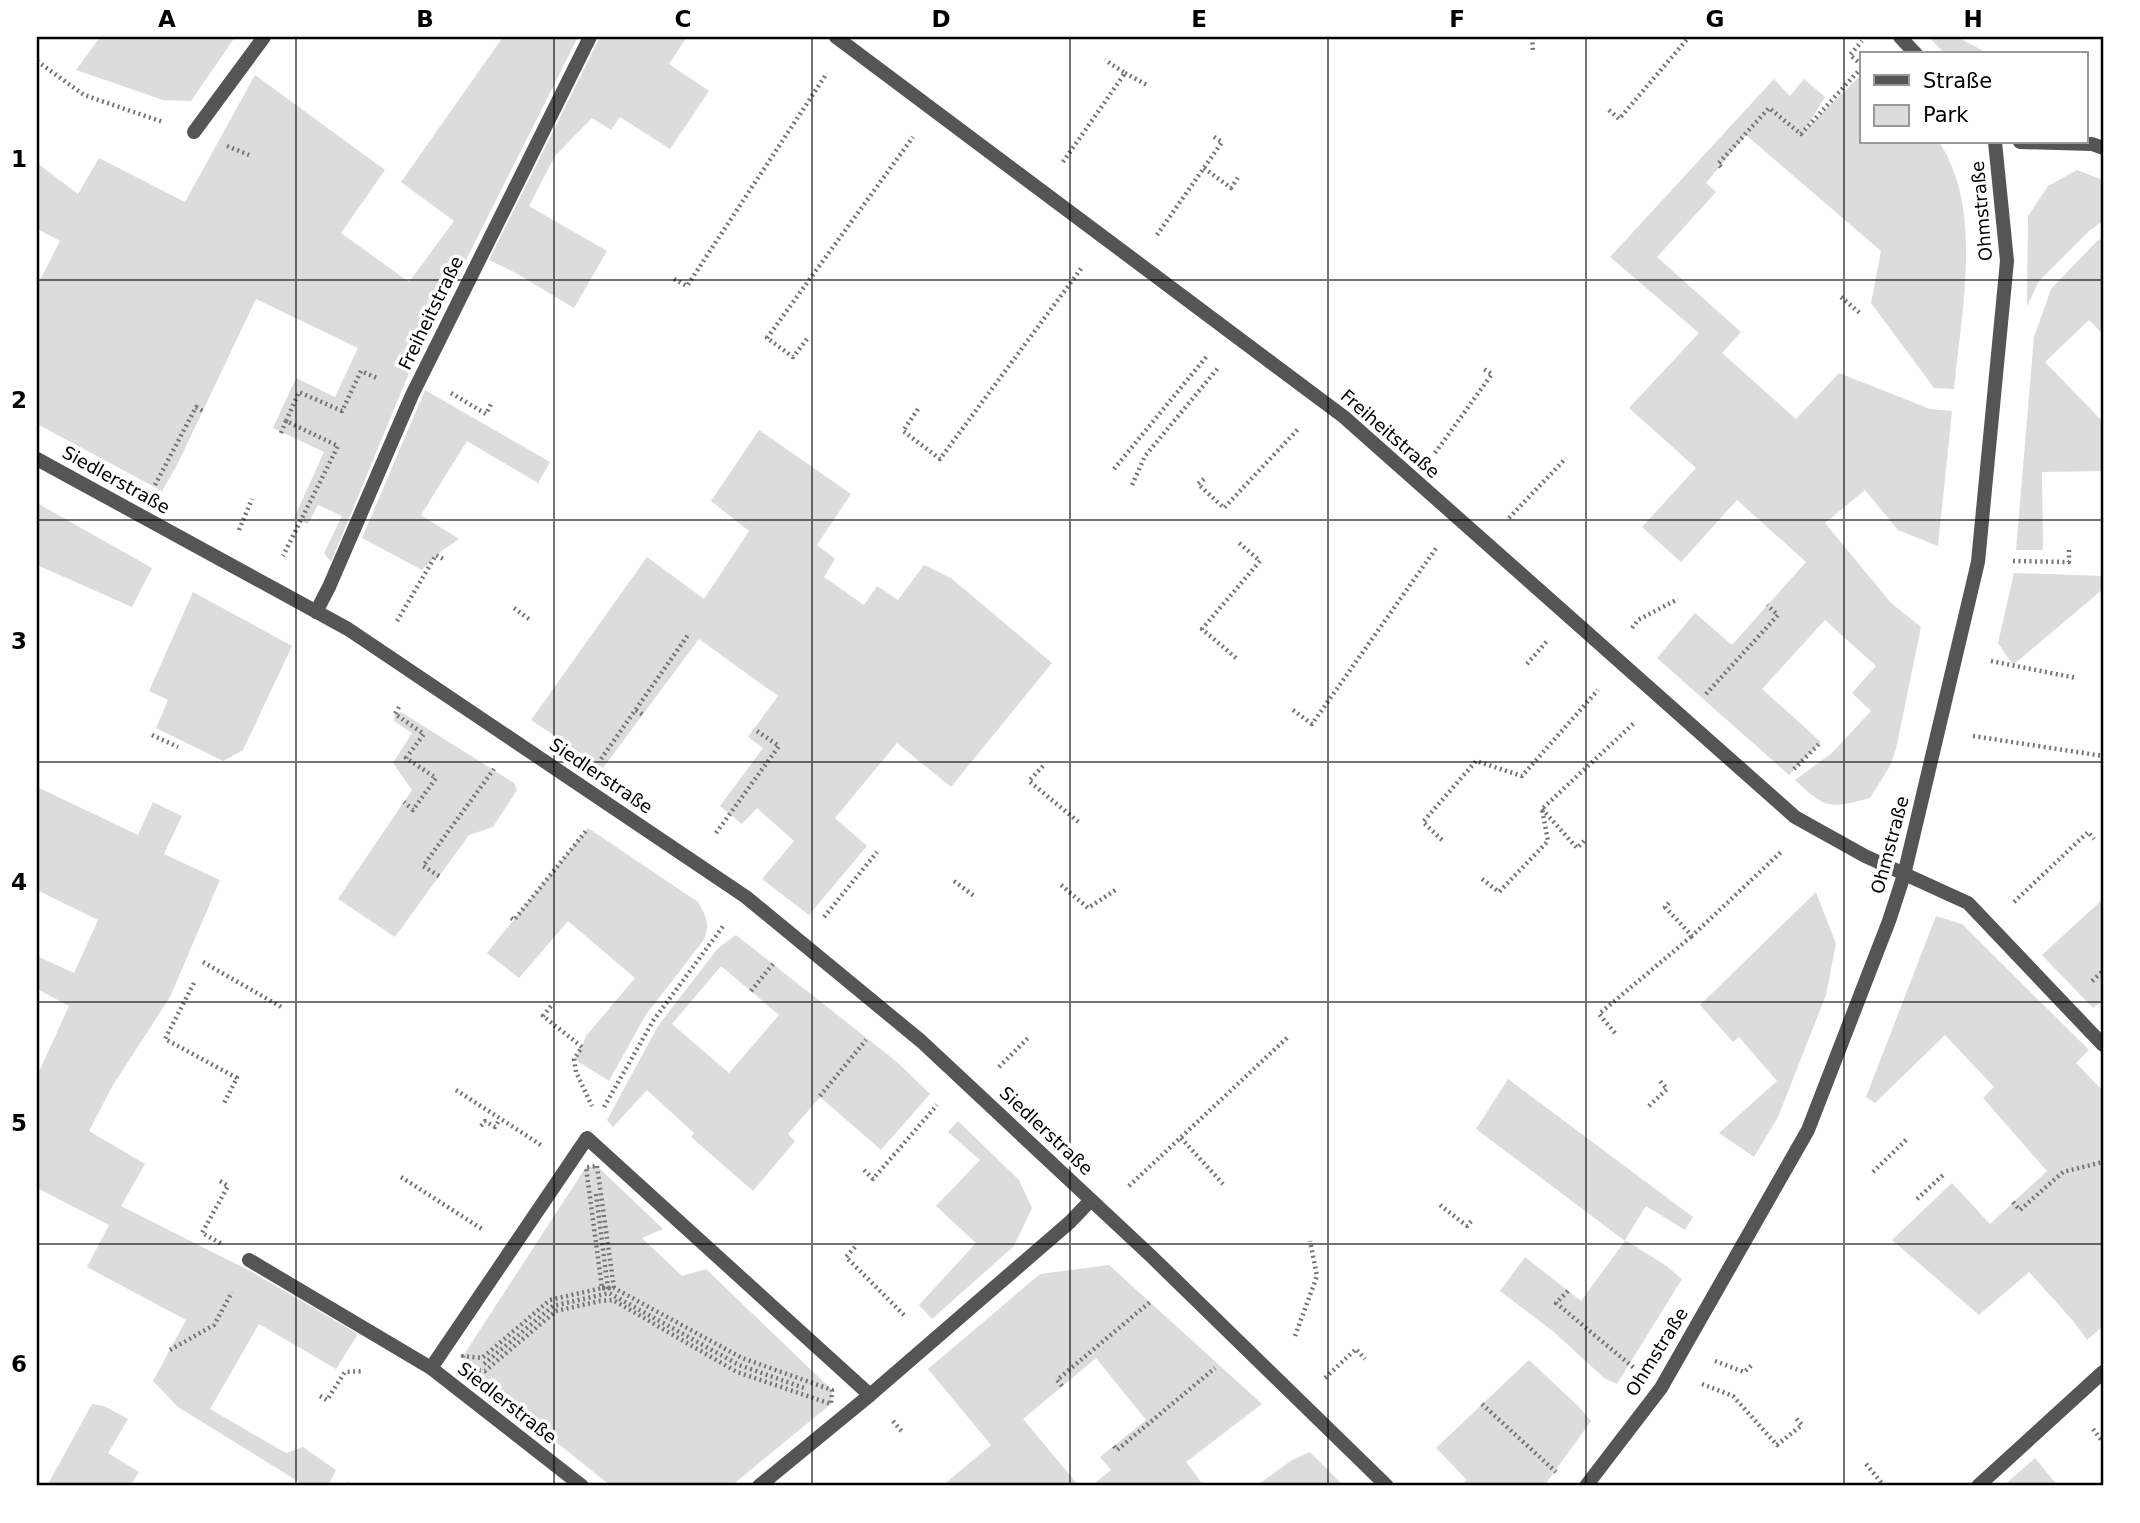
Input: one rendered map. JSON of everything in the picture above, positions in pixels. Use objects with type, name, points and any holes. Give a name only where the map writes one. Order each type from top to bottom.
[{"type":"street","points":[[194,132],[264,37]]},
{"type":"street","name":"Freiheitstraße","points":[[316,612],[422,374],[590,37]]},
{"type":"street","name":"Freiheitstraße","points":[[836,37],[1344,417],[1795,817],[1904,875],[1968,903],[2103,1045]]},
{"type":"street","points":[[1900,37],[1914,52]]},
{"type":"street","name":"Ohmstraße","points":[[1586,1486],[1661,1388],[1808,1130],[1889,921],[1904,875],[1978,562],[2007,261],[1995,144]]},
{"type":"street","name":"Siedlerstraße","points":[[37,458],[348,629],[746,897],[922,1041],[1152,1256],[1387,1486]]},
{"type":"street","name":"Siedlerstraße","points":[[582,1486],[431,1368],[587,1138],[870,1395]]},
{"type":"street","name":"Siedlerstraße","points":[[759,1486],[932,1342],[1070,1222],[1091,1200]]},
{"type":"street","points":[[249,1260],[431,1368]]},
{"type":"street","points":[[1978,1486],[2103,1372]]},
{"type":"path","points":[[1532,37],[1533,52]]},
{"type":"path","points":[[1608,110],[1619,119],[1689,37]]},
{"type":"path","points":[[1860,64],[1850,55],[1862,41]]},
{"type":"path","points":[[1105,60],[1147,85]]},
{"type":"path","points":[[37,61],[84,95],[194,132]]},
{"type":"path","points":[[674,279],[687,286],[831,67]]},
{"type":"path","points":[[1721,167],[1718,164],[1769,108],[1801,134],[1860,68]]},
{"type":"path","points":[[1059,168],[1125,73]]},
{"type":"path","points":[[807,338],[793,357],[766,338],[917,130]]},
{"type":"path","points":[[1152,241],[1222,142],[1211,135]]},
{"type":"path","points":[[1204,169],[1231,188],[1239,176]]},
{"type":"path","points":[[918,410],[903,431],[940,459],[1086,262]]},
{"type":"path","points":[[1841,297],[1861,314]]},
{"type":"path","points":[[1114,469],[1214,347]]},
{"type":"path","points":[[1132,485],[1145,456],[1219,366]]},
{"type":"path","points":[[1429,463],[1492,374],[1482,368]]},
{"type":"path","points":[[281,433],[299,392],[342,411],[361,371],[412,395]]},
{"type":"path","points":[[422,374],[485,414],[491,404]]},
{"type":"path","points":[[152,491],[195,407],[203,411]]},
{"type":"path","points":[[282,560],[338,446],[286,421]]},
{"type":"path","points":[[1204,479],[1198,485],[1224,508],[1303,424]]},
{"type":"path","points":[[1501,527],[1566,458]]},
{"type":"path","points":[[236,537],[252,499]]},
{"type":"path","points":[[1293,710],[1312,724],[1440,541]]},
{"type":"path","points":[[1236,658],[1202,629],[1260,561],[1238,542]]},
{"type":"path","points":[[2007,560],[2069,562],[2069,550]]},
{"type":"path","points":[[393,628],[436,555],[445,560]]},
{"type":"path","points":[[1628,632],[1638,620],[1678,599]]},
{"type":"path","points":[[1703,698],[1778,615],[1767,605]]},
{"type":"path","points":[[514,608],[529,619]]},
{"type":"path","points":[[597,764],[688,635]]},
{"type":"path","points":[[1527,664],[1552,635]]},
{"type":"path","points":[[1986,661],[2076,678]]},
{"type":"path","points":[[1441,840],[1423,822],[1476,761],[1521,776],[1604,683]]},
{"type":"path","points":[[403,701],[395,714],[424,734],[406,758],[436,778],[413,810],[404,802]]},
{"type":"path","points":[[636,710],[643,715]]},
{"type":"path","points":[[1542,809],[1642,716]]},
{"type":"path","points":[[715,835],[779,746],[754,729]]},
{"type":"path","points":[[152,736],[178,747]]},
{"type":"path","points":[[1972,736],[2103,756]]},
{"type":"path","points":[[1789,775],[1821,742]]},
{"type":"path","points":[[439,876],[423,866],[498,763]]},
{"type":"path","points":[[1043,766],[1030,781],[1081,824]]},
{"type":"path","points":[[1542,809],[1577,848],[1584,841]]},
{"type":"path","points":[[1482,879],[1500,892],[1548,841],[1542,809]]},
{"type":"path","points":[[511,918],[514,920],[591,823]]},
{"type":"path","points":[[1979,913],[1997,900],[2009,907],[2088,832],[2094,839]]},
{"type":"path","points":[[1615,1033],[1599,1014],[1692,936],[1783,851]]},
{"type":"path","points":[[819,923],[877,852]]},
{"type":"path","points":[[954,881],[974,896]]},
{"type":"path","points":[[1061,885],[1088,908],[1117,889]]},
{"type":"path","points":[[1670,903],[1665,907],[1692,936]]},
{"type":"path","points":[[551,1006],[543,1016],[582,1047],[574,1059],[576,1072],[598,1118],[653,1021],[727,921]]},
{"type":"path","points":[[751,991],[776,960]]},
{"type":"path","points":[[203,962],[283,1008]]},
{"type":"path","points":[[194,983],[165,1040],[237,1077],[223,1105]]},
{"type":"path","points":[[820,1096],[870,1034]]},
{"type":"path","points":[[995,1072],[1030,1036]]},
{"type":"path","points":[[1124,1190],[1289,1036]]},
{"type":"path","points":[[1649,1106],[1667,1089],[1660,1081]]},
{"type":"path","points":[[456,1090],[546,1148]]},
{"type":"path","points":[[864,1170],[873,1179],[942,1099]]},
{"type":"path","points":[[481,1126],[485,1121],[495,1128],[500,1119]]},
{"type":"path","points":[[1181,1138],[1223,1184]]},
{"type":"path","points":[[1873,1172],[1908,1138]]},
{"type":"path","points":[[2014,1202],[2020,1210],[2063,1172],[2103,1162]]},
{"type":"path","points":[[592,1166],[597,1166],[608,1289],[586,1167],[592,1166]]},
{"type":"path","points":[[1917,1199],[1944,1174]]},
{"type":"path","points":[[401,1177],[486,1232]]},
{"type":"path","points":[[170,1350],[214,1325],[249,1260],[202,1233],[228,1185],[220,1181]]},
{"type":"path","points":[[1440,1205],[1467,1226],[1473,1219]]},
{"type":"path","points":[[1295,1336],[1317,1276],[1310,1241]]},
{"type":"path","points":[[855,1247],[846,1257],[932,1342]]},
{"type":"path","points":[[608,1289],[742,1358],[832,1390],[831,1405],[737,1372],[613,1300],[556,1311],[485,1371],[465,1369],[463,1356],[482,1358],[550,1300],[608,1289]]},
{"type":"path","points":[[1568,1292],[1556,1303],[1630,1367],[1636,1369]]},
{"type":"path","points":[[1062,1386],[1056,1380],[1153,1300]]},
{"type":"path","points":[[1321,1382],[1356,1349],[1365,1359]]},
{"type":"path","points":[[1715,1361],[1744,1372],[1752,1366]]},
{"type":"path","points":[[1114,1446],[1117,1450],[1221,1363]]},
{"type":"path","points":[[1702,1384],[1733,1396],[1777,1445],[1802,1425],[1795,1417]]},
{"type":"path","points":[[1482,1404],[1560,1475]]},
{"type":"path","points":[[1866,1464],[1884,1486]]},
{"type":"green space","points":[[100,37],[235,37],[191,101],[163,100],[76,70]]},
{"type":"green space","points":[[503,37],[578,37],[409,373],[331,562],[324,553],[342,516],[318,505],[308,524],[294,518],[324,452],[273,428],[296,378],[335,397],[358,348],[256,299],[162,491],[37,424],[37,286],[60,241],[37,229],[37,163],[78,194],[99,158],[185,202],[255,75],[385,170],[341,233],[409,282],[454,221],[401,182]]},
{"type":"green space","points":[[600,37],[687,37],[669,64],[709,91],[670,149],[620,117],[611,130],[592,118],[555,156],[529,206],[607,251],[574,308],[489,260]]},
{"type":"green space","points":[[1929,37],[1957,37],[1985,52],[1943,52]]},
{"type":"green space","points":[[1860,76],[1860,144],[1940,144],[1953,169],[1961,198],[1965,230],[1964,295],[1954,389],[1934,388],[1871,303],[1881,251],[1746,135],[1706,183],[1716,192],[1657,257],[1741,332],[1722,353],[1796,419],[1839,373],[1930,409],[1952,411],[1938,546],[1898,530],[1865,490],[1825,523],[1891,603],[1921,627],[1896,749],[1890,766],[1870,798],[1836,805],[1814,797],[1795,780],[1832,753],[1871,711],[1852,693],[1876,666],[1825,620],[1762,689],[1821,742],[1789,775],[1657,658],[1695,613],[1732,645],[1806,562],[1737,500],[1681,562],[1642,527],[1696,468],[1629,408],[1699,333],[1610,257],[1774,79],[1790,96],[1804,79],[1825,97],[1804,131]]},
{"type":"green space","points":[[2077,170],[2103,180],[2103,221],[2089,231],[2039,281],[2027,306],[2028,216],[2048,186]]},
{"type":"green space","points":[[2103,238],[2103,334],[2089,320],[2045,362],[2103,422],[2103,471],[2042,472],[2043,550],[2016,550],[2034,337],[2051,289]]},
{"type":"green space","points":[[425,390],[550,462],[538,483],[467,441],[421,515],[459,539],[436,555],[422,570],[362,538]]},
{"type":"green space","points":[[759,430],[851,494],[817,545],[835,559],[824,577],[864,605],[877,586],[898,600],[924,565],[951,578],[1052,663],[951,787],[897,743],[835,818],[867,846],[809,915],[762,879],[794,841],[757,808],[742,824],[720,806],[763,748],[748,737],[778,696],[699,639],[603,768],[531,720],[647,557],[704,599],[749,531],[711,501]]},
{"type":"green space","points":[[37,503],[152,568],[132,607],[37,565]]},
{"type":"green space","points":[[2014,573],[2103,576],[2103,589],[2013,665],[1998,643]]},
{"type":"green space","points":[[193,592],[292,646],[243,750],[223,761],[156,728],[168,700],[149,691]]},
{"type":"green space","points":[[401,712],[514,783],[517,790],[493,827],[469,835],[395,937],[338,899],[412,790],[393,763],[412,733],[394,721],[395,714]]},
{"type":"green space","points":[[37,787],[138,835],[153,802],[182,816],[164,854],[220,880],[170,997],[113,1085],[89,1131],[145,1164],[121,1206],[252,1272],[358,1334],[336,1369],[259,1324],[210,1409],[286,1453],[303,1447],[336,1470],[328,1486],[297,1486],[299,1482],[178,1407],[153,1381],[186,1320],[87,1267],[109,1225],[37,1188],[37,1076],[69,1006],[37,989],[37,956],[74,973],[98,920],[37,890]]},
{"type":"green space","points":[[588,828],[698,902],[707,925],[703,941],[645,1016],[609,1081],[574,1059],[586,1036],[635,978],[568,921],[519,978],[487,953]]},
{"type":"green space","points":[[1816,892],[1836,944],[1826,995],[1778,1117],[1754,1157],[1719,1133],[1777,1081],[1739,1037],[1733,1042],[1700,1005]]},
{"type":"green space","points":[[2103,899],[2103,1000],[2093,1008],[2042,955]]},
{"type":"green space","points":[[1936,916],[1962,924],[2089,1050],[2076,1063],[2103,1091],[2103,1326],[2087,1340],[2029,1272],[1979,1315],[1892,1240],[1952,1183],[1990,1224],[2047,1171],[1983,1098],[1994,1087],[1945,1035],[1875,1103],[1866,1097]]},
{"type":"green space","points":[[736,935],[897,1062],[930,1094],[881,1150],[820,1097],[788,1134],[795,1141],[753,1191],[691,1137],[694,1133],[647,1090],[613,1127],[607,1120],[658,1026],[718,948]],"holes":[[[721,966],[779,1015],[729,1073],[672,1024]]]},
{"type":"green space","points":[[1508,1079],[1693,1217],[1685,1230],[1646,1206],[1625,1240],[1682,1279],[1617,1384],[1604,1378],[1554,1332],[1500,1291],[1525,1257],[1581,1301],[1625,1241],[1476,1129]]},
{"type":"green space","points":[[958,1121],[1019,1180],[1032,1208],[1014,1246],[932,1319],[919,1305],[976,1243],[936,1206],[980,1160],[948,1132]]},
{"type":"green space","points":[[597,1166],[663,1229],[642,1238],[682,1276],[706,1269],[832,1390],[831,1404],[731,1486],[611,1486],[465,1369],[463,1356],[586,1167]]},
{"type":"green space","points":[[1109,1265],[1262,1404],[1186,1462],[1204,1486],[1091,1486],[1111,1470],[1100,1457],[1146,1420],[1096,1358],[1023,1419],[1079,1486],[942,1486],[991,1445],[928,1369],[1040,1274]]},
{"type":"green space","points":[[1529,1360],[1591,1421],[1544,1486],[1460,1486],[1467,1480],[1436,1448]]},
{"type":"green space","points":[[92,1404],[104,1406],[128,1419],[108,1453],[139,1472],[130,1486],[47,1486]]},
{"type":"green space","points":[[1310,1452],[1344,1486],[1256,1486],[1292,1460]]},
{"type":"green space","points":[[2035,1458],[2058,1486],[2003,1486]]}]
